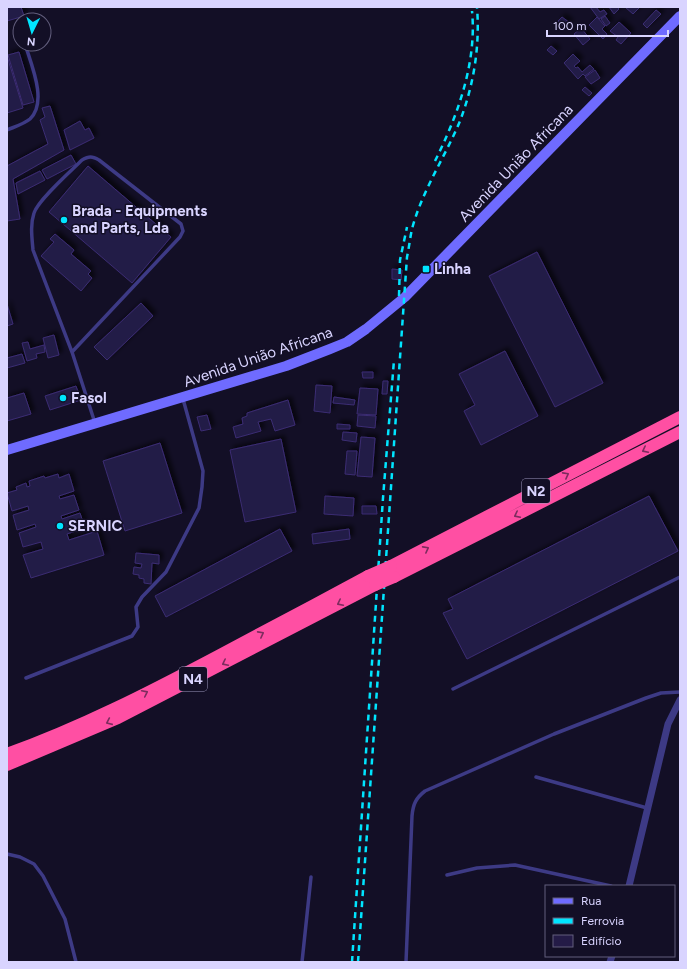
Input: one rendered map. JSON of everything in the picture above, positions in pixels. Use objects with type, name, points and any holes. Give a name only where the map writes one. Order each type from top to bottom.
[{"type":"highway","name":"N2","points":[[393,571],[680,417]]},
{"type":"highway","name":"N2","points":[[413,568],[680,432]]},
{"type":"highway","name":"N4","points":[[7,754],[43,741],[100,716],[393,571],[413,568]]},
{"type":"highway","name":"N4","points":[[7,765],[118,718],[372,581]]},
{"type":"main road","name":"Avenida União Africana","points":[[7,450],[286,366],[330,350],[347,342],[366,329],[404,297],[436,266],[680,16]]},
{"type":"street","points":[[629,885],[668,724],[680,700]]},
{"type":"lane","points":[[7,130],[29,120],[34,115],[38,102],[38,90],[28,52]]},
{"type":"lane","points":[[72,352],[180,237],[183,231],[181,224],[99,160],[92,157],[87,157],[82,160],[43,199],[34,212],[32,225],[33,250],[72,352],[95,424]]},
{"type":"lane","points":[[26,678],[132,636],[138,627],[136,607],[142,597],[166,572],[199,508],[203,471],[183,398]]},
{"type":"lane","points":[[453,689],[680,577]]},
{"type":"lane","points":[[406,962],[412,816],[413,805],[417,797],[425,791],[561,732],[661,693],[680,692]]},
{"type":"lane","points":[[536,777],[647,808]]},
{"type":"lane","points":[[7,854],[20,857],[34,864],[43,876],[65,919],[76,962]]},
{"type":"lane","points":[[447,875],[477,868],[515,866],[606,885]]},
{"type":"lane","points":[[302,962],[311,877]]},
{"type":"building","points":[[7,7],[21,7],[23,12],[12,12],[12,20],[7,21]]},
{"type":"building","points":[[590,7],[596,7],[600,12],[604,10],[607,14],[599,19]]},
{"type":"building","points":[[609,7],[617,7],[619,9],[614,14]]},
{"type":"building","points":[[625,7],[640,7],[633,14]]},
{"type":"building","points":[[656,10],[661,14],[647,28],[643,24]]},
{"type":"building","points":[[605,16],[610,23],[606,26],[601,19]]},
{"type":"building","points":[[562,17],[570,23],[565,28],[558,21]]},
{"type":"building","points":[[597,17],[605,26],[602,29],[607,34],[603,39],[589,25]]},
{"type":"building","points":[[619,22],[631,33],[621,44],[616,40],[618,37],[610,31]]},
{"type":"building","points":[[581,28],[590,39],[583,45],[574,34]]},
{"type":"building","points":[[551,46],[557,51],[553,55],[547,50]]},
{"type":"building","points":[[19,52],[34,102],[23,105],[8,55]]},
{"type":"building","points":[[573,54],[580,61],[574,66],[576,68],[578,67],[582,72],[590,65],[594,69],[585,76],[583,74],[578,79],[564,63]]},
{"type":"building","points":[[7,56],[23,108],[7,113]]},
{"type":"building","points":[[595,70],[600,78],[591,84],[585,77]]},
{"type":"building","points":[[585,87],[592,93],[589,96],[582,90]]},
{"type":"building","points":[[50,106],[64,150],[13,179],[20,219],[7,221],[7,166],[48,144],[40,120],[45,117],[42,108]]},
{"type":"building","points":[[80,121],[85,130],[89,128],[94,138],[70,150],[64,130]]},
{"type":"building","points":[[71,155],[76,164],[47,179],[42,170]]},
{"type":"building","points":[[88,166],[171,237],[132,283],[49,212]]},
{"type":"building","points":[[40,171],[45,180],[18,194],[16,183]]},
{"type":"building","points":[[55,234],[74,250],[71,254],[91,271],[88,274],[92,278],[81,291],[41,256],[54,242],[50,239]]},
{"type":"building","points":[[537,252],[603,383],[555,407],[489,276]]},
{"type":"building","points":[[392,269],[402,270],[401,280],[392,279]]},
{"type":"building","points":[[141,303],[153,316],[107,360],[94,347]]},
{"type":"building","points":[[7,304],[13,324],[7,326]]},
{"type":"building","points":[[54,335],[59,355],[48,358],[43,338]]},
{"type":"building","points":[[28,342],[30,349],[44,345],[45,352],[36,354],[37,358],[27,361],[22,343]]},
{"type":"building","points":[[505,351],[538,416],[481,445],[464,411],[475,405],[459,374]]},
{"type":"building","points":[[22,354],[25,363],[7,368],[7,358]]},
{"type":"building","points":[[362,372],[373,372],[373,378],[363,378]]},
{"type":"building","points":[[383,381],[388,381],[387,394],[382,394]]},
{"type":"building","points":[[316,385],[332,386],[330,413],[314,411]]},
{"type":"building","name":"Fasol","points":[[76,386],[81,400],[50,410],[45,396]]},
{"type":"building","points":[[360,388],[378,389],[376,415],[357,414]]},
{"type":"building","points":[[24,393],[31,414],[7,421],[7,398]]},
{"type":"building","points":[[334,397],[355,400],[354,405],[333,403]]},
{"type":"building","points":[[288,400],[295,425],[275,431],[271,419],[258,422],[261,431],[236,438],[233,427],[243,424],[242,418],[247,416],[247,413]]},
{"type":"building","points":[[207,415],[211,429],[201,431],[197,417]]},
{"type":"building","points":[[358,415],[376,416],[375,428],[357,426]]},
{"type":"building","points":[[337,424],[350,425],[350,429],[337,429]]},
{"type":"building","points":[[343,432],[357,433],[356,442],[342,440]]},
{"type":"building","points":[[361,437],[375,438],[372,477],[357,476]]},
{"type":"building","points":[[281,439],[296,512],[245,522],[230,450]]},
{"type":"building","points":[[160,443],[182,513],[125,531],[103,461]]},
{"type":"building","points":[[347,451],[357,451],[355,475],[345,474]]},
{"type":"building","name":"SERNIC","points":[[58,474],[59,478],[69,474],[74,491],[59,496],[60,499],[74,495],[79,510],[61,516],[62,519],[80,513],[85,528],[67,534],[69,540],[97,531],[104,555],[31,578],[23,555],[43,549],[41,542],[23,547],[19,533],[36,527],[35,524],[17,530],[13,515],[29,510],[28,506],[12,511],[7,493],[17,490],[16,487],[26,483],[27,487],[30,486],[29,481],[44,476],[45,478]]},
{"type":"building","points":[[325,496],[354,498],[353,516],[324,514]]},
{"type":"building","points":[[649,496],[678,551],[467,659],[443,613],[453,609],[448,599]]},
{"type":"building","points":[[362,506],[376,506],[377,514],[362,514]]},
{"type":"building","points":[[280,529],[292,551],[166,617],[155,596]]},
{"type":"building","points":[[349,529],[350,539],[313,544],[312,534]]},
{"type":"building","points":[[136,553],[159,555],[159,564],[152,563],[151,584],[144,583],[144,579],[139,578],[139,575],[133,574],[134,567],[141,568],[142,564],[135,563]]},
{"type":"railway","points":[[358,962],[407,257],[416,215],[460,121],[469,93],[477,50],[477,7]]},
{"type":"railway","points":[[435,161],[458,107],[469,69],[473,30],[472,11]]},
{"type":"railway","points":[[399,296],[400,260],[407,227]]},
{"type":"railway","points":[[352,962],[383,498],[394,360]]},
{"type":"place","name":"Brada - Equipments and Parts, Lda","points":[[64,220]]},
{"type":"place","name":"Linha","points":[[426,269]]},
{"type":"place","name":"Fasol","points":[[63,398]]},
{"type":"place","name":"SERNIC","points":[[60,526]]}]
